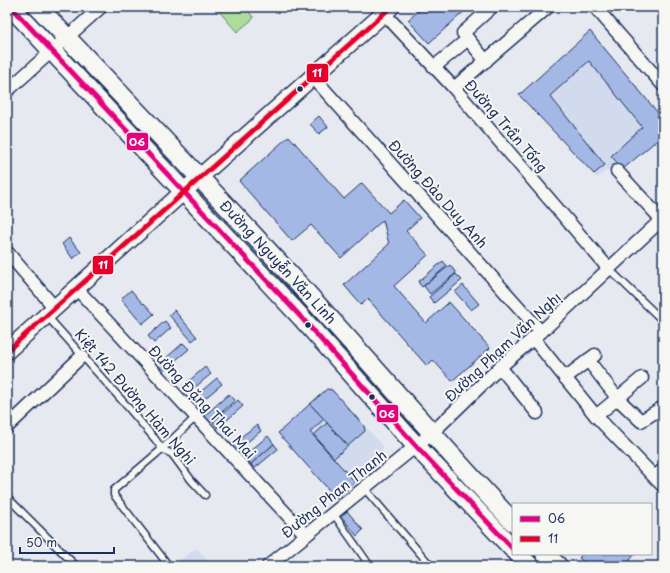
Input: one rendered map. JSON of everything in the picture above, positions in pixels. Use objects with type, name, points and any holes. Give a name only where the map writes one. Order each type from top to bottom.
[{"type":"main road","name":"Đường Nguyễn Văn Linh","points":[[11,7],[300,316],[417,447],[512,548]]},
{"type":"main road","name":"Đường Nguyễn Văn Linh","points":[[38,7],[315,302],[512,521]]},
{"type":"main road","points":[[7,352],[199,177],[313,77],[384,9]]},
{"type":"main road","points":[[519,555],[530,566]]},
{"type":"main road","points":[[546,555],[558,566]]},
{"type":"street","points":[[7,91],[101,7]]},
{"type":"street","points":[[486,61],[463,33],[492,7]]},
{"type":"street","points":[[454,88],[548,7]]},
{"type":"street","points":[[595,7],[663,85]]},
{"type":"street","name":"Đường Trần Tống","points":[[384,9],[454,88],[609,269]]},
{"type":"street","points":[[434,67],[468,39]]},
{"type":"street","name":"Đường Đào Duy Anh","points":[[313,77],[537,335],[566,378],[596,416],[663,486]]},
{"type":"street","points":[[617,171],[661,221]]},
{"type":"street","name":"Đường Phạm Văn Nghị","points":[[417,447],[500,367],[661,221]]},
{"type":"street","points":[[7,253],[51,312]]},
{"type":"street","name":"Đường Đặng Thai Mai","points":[[77,288],[306,535]]},
{"type":"street","points":[[7,427],[82,356]]},
{"type":"street","points":[[566,378],[592,357],[618,399],[641,421],[663,407]]},
{"type":"street","points":[[500,367],[537,414]]},
{"type":"street","points":[[596,416],[642,378]]},
{"type":"street","name":"Đường Phan Thanh","points":[[270,566],[333,513],[417,447]]},
{"type":"lane","points":[[609,269],[663,321]]},
{"type":"lane","name":"Kiệt 142 Đường Hàm Nghi","points":[[51,312],[82,356],[155,439],[162,450],[172,454],[192,481],[205,495]]},
{"type":"lane","points":[[170,566],[113,492],[162,450],[196,417]]},
{"type":"lane","points":[[652,475],[663,466]]},
{"type":"lane","points":[[364,488],[431,566]]},
{"type":"lane","points":[[7,497],[76,566]]},
{"type":"lane","points":[[333,513],[370,566]]},
{"type":"shaded area","points":[[590,31],[663,119],[663,135],[613,177],[607,170],[597,178],[519,95]]},
{"type":"shaded area","points":[[330,387],[383,446],[381,459],[337,499],[278,433]]},
{"type":"shaded area","points":[[197,548],[211,566],[171,566]]},
{"type":"green space","points":[[215,7],[245,7],[254,18],[237,32]]},
{"type":"building","points":[[423,7],[469,7],[429,43],[408,20]]},
{"type":"building","points":[[590,31],[663,119],[663,135],[623,169],[611,156],[642,127],[589,61],[550,96],[605,165],[594,174],[519,95]]},
{"type":"building","points":[[319,116],[328,127],[319,134],[310,124]]},
{"type":"building","points":[[289,136],[344,199],[362,183],[389,213],[404,200],[420,218],[406,231],[428,255],[394,286],[426,323],[449,302],[490,348],[452,381],[433,360],[427,366],[368,299],[361,305],[344,285],[389,244],[383,220],[341,258],[311,225],[292,241],[239,181]]},
{"type":"building","points":[[69,238],[81,252],[73,259],[62,244]]},
{"type":"building","points":[[443,261],[447,266],[422,287],[418,282]]},
{"type":"building","points":[[450,265],[456,273],[430,294],[424,286]]},
{"type":"building","points":[[456,274],[462,280],[434,303],[429,297]]},
{"type":"building","points":[[463,285],[479,304],[471,310],[455,292]]},
{"type":"building","points":[[131,290],[154,314],[142,324],[121,299]]},
{"type":"building","points":[[174,310],[197,337],[192,341],[169,315]]},
{"type":"building","points":[[165,321],[171,328],[154,343],[148,336]]},
{"type":"building","points":[[183,343],[189,349],[163,371],[158,365]]},
{"type":"building","points":[[205,367],[211,374],[187,394],[182,387]]},
{"type":"building","points":[[217,378],[222,384],[197,405],[192,399]]},
{"type":"building","points":[[327,389],[332,390],[364,426],[365,431],[348,446],[310,404]]},
{"type":"building","points":[[229,394],[235,400],[210,423],[204,416]]},
{"type":"building","points":[[238,400],[243,406],[218,428],[213,422]]},
{"type":"building","points":[[310,404],[324,419],[310,432],[355,482],[337,499],[278,433]]},
{"type":"building","points":[[327,423],[348,446],[334,458],[314,435]]},
{"type":"building","points":[[257,425],[261,431],[236,451],[231,444]]},
{"type":"building","points":[[268,436],[274,444],[251,464],[244,456]]},
{"type":"building","points":[[274,444],[278,449],[254,469],[251,464]]},
{"type":"building","points":[[347,511],[363,530],[357,536],[341,516]]},
{"type":"building","points":[[581,555],[634,555],[625,566],[589,566],[579,558]]},
{"type":"transit line","name":"06","points":[[11,7],[300,316],[417,447],[512,548]]},
{"type":"transit line","name":"11","points":[[7,351],[391,7]]}]
